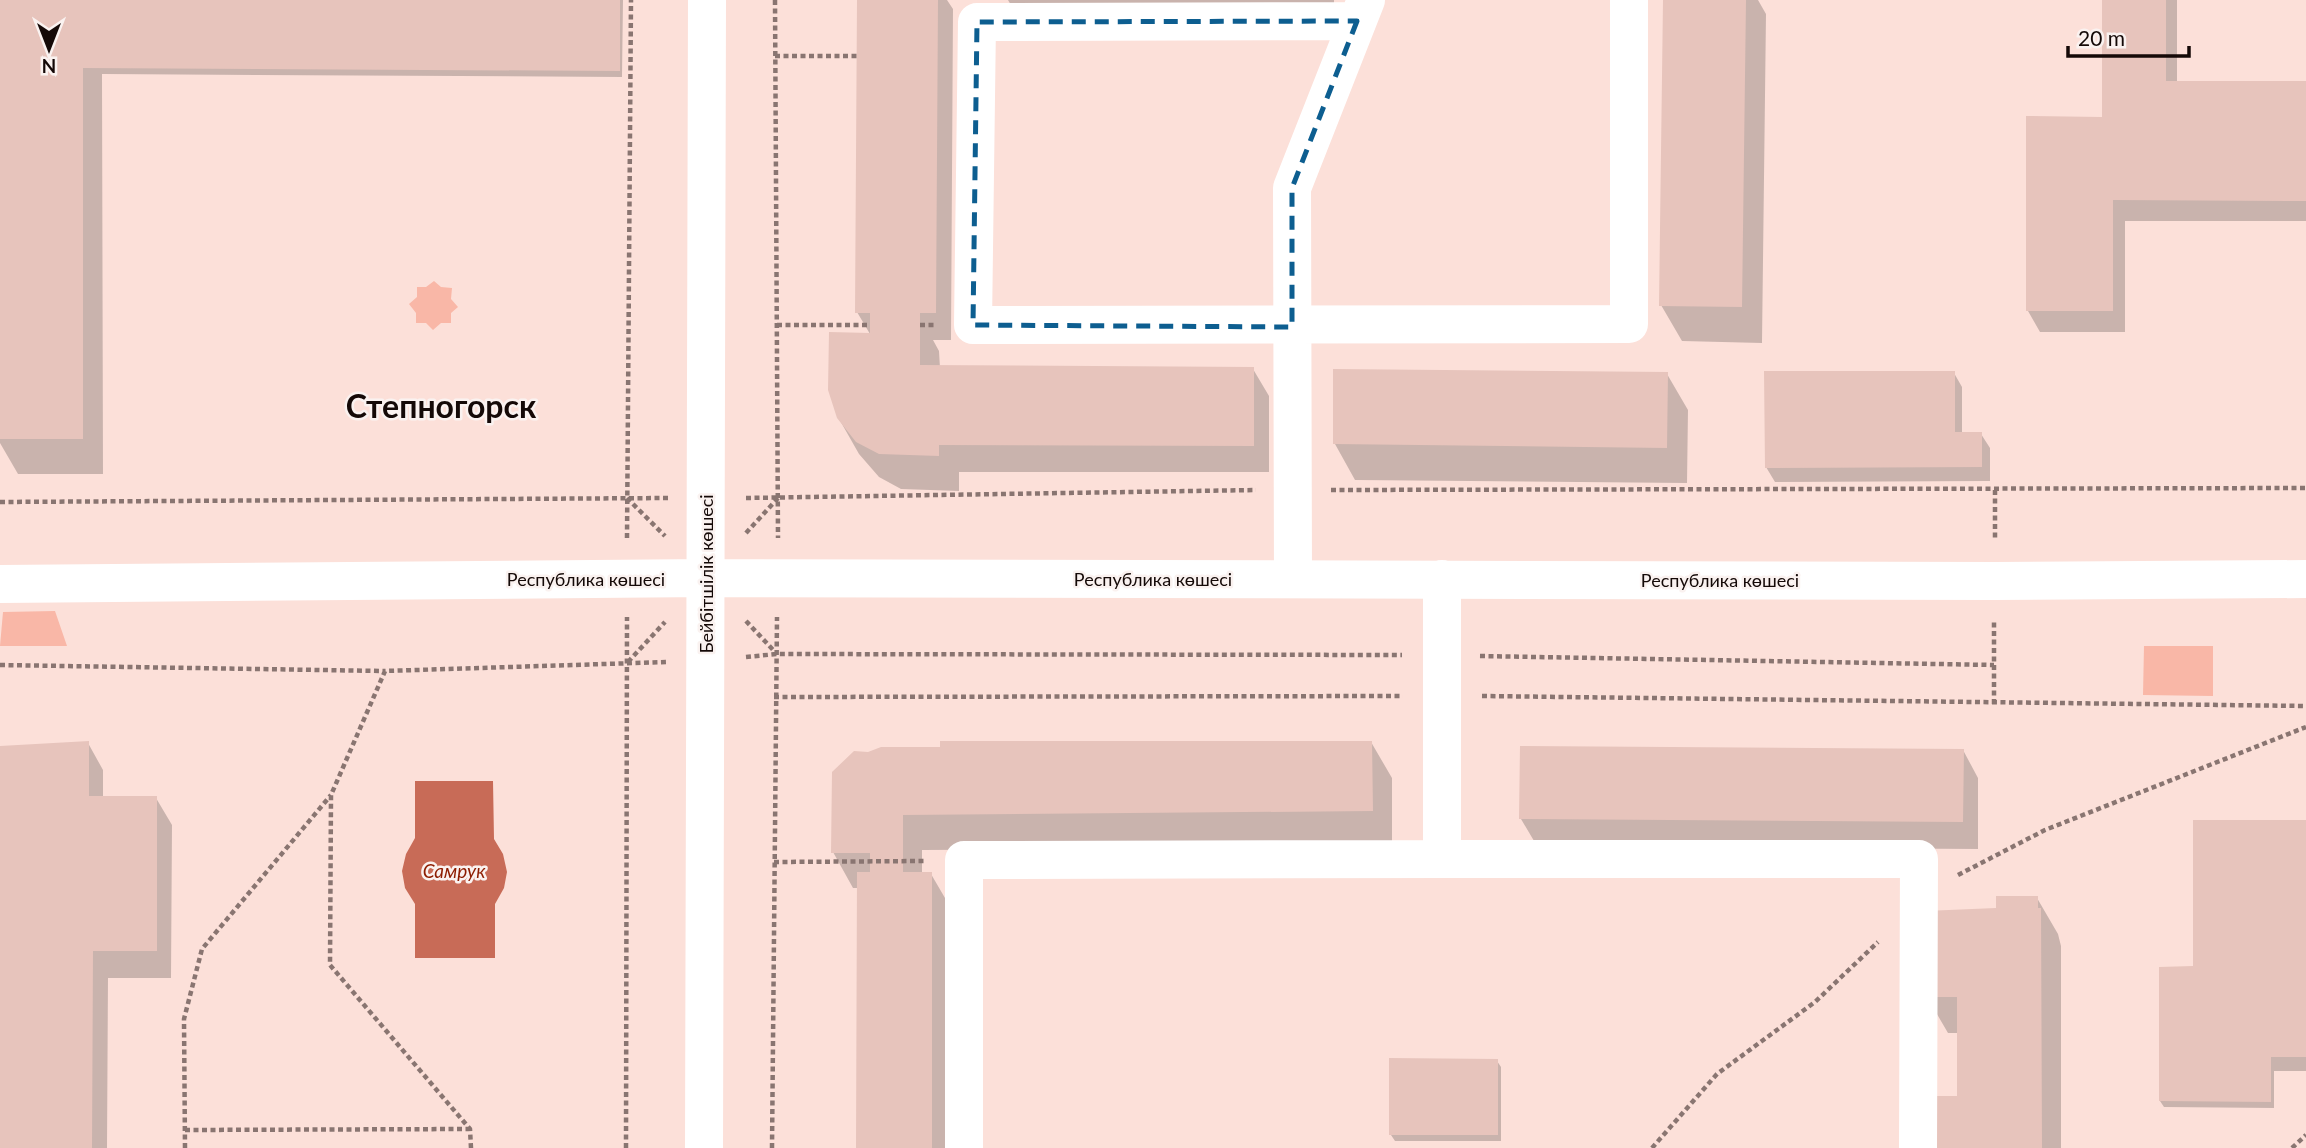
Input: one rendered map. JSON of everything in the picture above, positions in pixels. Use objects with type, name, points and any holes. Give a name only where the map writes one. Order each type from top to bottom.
[{"type":"street","name":"Бейбітшілік көшесі","points":[[704,1148],[707,0]]},
{"type":"street","points":[[1293,579],[1294,490],[1292,327],[1292,188],[1362,10],[977,22],[973,325],[1292,327],[1629,324],[1629,0]]},
{"type":"street","name":"Республика көшесі","points":[[0,584],[706,578],[1967,581],[2306,579]]},
{"type":"street","points":[[1442,579],[1442,859]]},
{"type":"street","points":[[964,1148],[964,860],[1919,859],[1918,1148]]},
{"type":"path","points":[[627,539],[631,0]]},
{"type":"path","points":[[775,57],[857,57]]},
{"type":"path","points":[[776,325],[870,325]]},
{"type":"path","points":[[0,502],[706,498],[1294,490],[2306,488]]},
{"type":"path","points":[[625,1148],[627,604]]},
{"type":"path","points":[[777,654],[1442,655],[1994,665]]},
{"type":"path","points":[[0,665],[385,671],[674,662]]},
{"type":"path","points":[[185,1148],[184,1019],[202,948],[331,795],[385,671]]},
{"type":"path","points":[[774,697],[1441,696],[2306,706]]},
{"type":"path","points":[[331,795],[330,965],[470,1129],[471,1148]]},
{"type":"path","points":[[774,862],[902,861]]},
{"type":"path","points":[[186,1130],[470,1129]]},
{"type":"path","points":[[2292,1148],[2306,1135]]},
{"type":"highlighted area","points":[[1357,21],[1292,188],[1292,327],[973,325],[977,22]]},
{"type":"shaded area","points":[[434,281],[441,287],[452,288],[451,299],[458,307],[451,313],[451,323],[441,323],[433,330],[426,323],[416,323],[416,313],[409,304],[417,297],[417,287],[426,287]]},
{"type":"shaded area","points":[[55,611],[67,646],[0,646],[3,612]]},
{"type":"shaded area","points":[[2144,646],[2213,646],[2213,696],[2143,695]]},
{"type":"water","name":"Самрук","points":[[415,781],[493,781],[494,839],[503,854],[507,872],[504,888],[495,904],[495,958],[415,958],[415,904],[405,888],[402,871],[406,854],[415,838]]},
{"type":"building","points":[[0,0],[620,0],[620,71],[83,68],[83,439],[0,439]]},
{"type":"building","points":[[857,0],[938,0],[936,313],[920,313],[920,365],[1254,367],[1254,446],[939,445],[939,456],[879,454],[856,442],[837,418],[828,390],[829,332],[870,333],[870,313],[855,313]]},
{"type":"building","points":[[1663,0],[1746,0],[1742,307],[1659,306]]},
{"type":"building","points":[[2102,0],[2166,0],[2166,81],[2306,81],[2306,201],[2113,200],[2113,311],[2026,311],[2026,116],[2102,117]]},
{"type":"building","points":[[1333,369],[1668,372],[1667,448],[1333,444]]},
{"type":"building","points":[[1764,371],[1955,371],[1955,432],[1982,432],[1982,467],[1765,468]]},
{"type":"building","points":[[89,741],[89,796],[157,796],[157,951],[93,951],[92,1148],[0,1148],[0,746]]},
{"type":"building","points":[[940,741],[1372,741],[1373,811],[903,815],[903,872],[932,872],[932,1148],[856,1148],[857,872],[870,872],[870,853],[831,853],[832,772],[854,751],[868,752],[881,747],[940,747]]},
{"type":"building","points":[[1520,746],[1964,749],[1963,822],[1519,819]]},
{"type":"building","points":[[2193,820],[2306,820],[2306,1057],[2271,1057],[2271,1102],[2159,1101],[2159,967],[2193,966]]},
{"type":"building","points":[[1996,896],[2038,896],[2038,908],[2041,908],[2042,1148],[1930,1148],[1930,1096],[1957,1096],[1957,997],[1925,997],[1925,911],[1996,908]]},
{"type":"building","points":[[1389,1058],[1498,1059],[1498,1135],[1389,1135]]},
{"type":"district","name":"Степногорск","points":[[441,405]]}]
